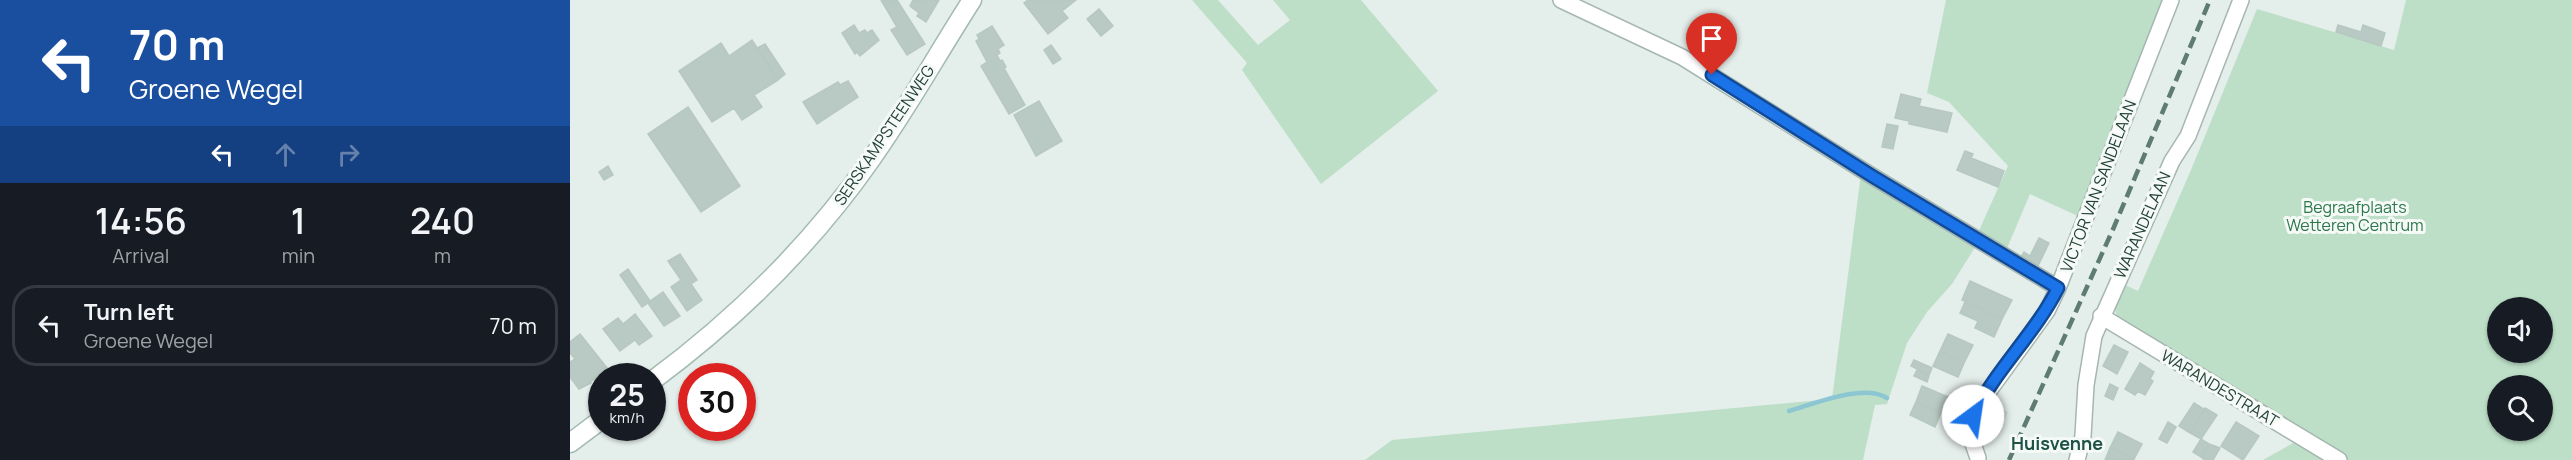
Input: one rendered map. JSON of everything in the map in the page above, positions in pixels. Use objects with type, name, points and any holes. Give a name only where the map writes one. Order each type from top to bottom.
[{"type":"street","name":"SERSKAMPSTEENWEG","points":[[666,370],[746,304],[795,255],[836,207],[873,157],[972,0]]},
{"type":"street","points":[[1560,0],[1682,57],[1872,176],[2058,288]]},
{"type":"street","name":"VICTOR VAN SANDELAAN","points":[[1978,458],[1971,438],[1973,416],[1984,396],[2047,311],[2058,288],[2171,0]]},
{"type":"street","name":"WARANDELAAN","points":[[2077,460],[2083,436],[2091,350],[2101,316],[2172,161],[2188,136],[2241,0]]},
{"type":"street","name":"WARANDESTRAAT","points":[[2101,316],[2339,460]]},
{"type":"street","points":[[570,443],[588,430]]},
{"type":"shaded area","points":[[1988,402],[2008,412],[1998,432],[1984,425],[1981,417]]},
{"type":"green space","points":[[1192,0],[1218,0],[1258,45],[1290,20],[1273,0],[1361,0],[1438,91],[1321,184],[1242,70],[1247,63]]},
{"type":"green space","points":[[1946,0],[2162,0],[2080,217],[2030,194],[2005,253],[1977,235],[2008,166],[1949,102],[1927,93]]},
{"type":"green space","name":"Begraafplaats Wetteren Centrum","points":[[2406,0],[2572,0],[2572,460],[2346,460],[2117,317],[2113,301],[2121,283],[2138,291],[2257,9],[2394,50]]},
{"type":"green space","points":[[1861,174],[1977,244],[1952,284],[1927,312],[1907,343],[1887,404],[1875,405],[1863,460],[1365,460],[1392,440],[1832,399]]},
{"type":"green space","points":[[2295,442],[2328,460],[2263,460]]},
{"type":"building","points":[[881,0],[897,0],[925,44],[907,55],[891,30],[897,27]]},
{"type":"building","points":[[913,0],[939,0],[926,22],[917,16],[919,13],[910,6]]},
{"type":"building","points":[[1028,0],[1076,0],[1062,11],[1068,18],[1048,34],[1024,3]]},
{"type":"building","points":[[1099,9],[1113,26],[1101,36],[1087,19]]},
{"type":"building","points":[[854,25],[859,33],[872,30],[879,40],[860,56],[857,52],[855,54],[842,33]]},
{"type":"building","points":[[2338,25],[2361,32],[2363,25],[2385,33],[2381,46],[2336,32]]},
{"type":"building","points":[[992,26],[1004,45],[998,49],[1000,53],[997,55],[1006,67],[1004,68],[1025,105],[1009,114],[981,66],[987,62],[976,41],[979,39],[977,35]]},
{"type":"building","points":[[752,40],[778,80],[754,95],[762,107],[742,120],[734,108],[712,122],[679,71],[721,43],[729,56]]},
{"type":"building","points":[[765,44],[785,74],[778,80],[757,48]]},
{"type":"building","points":[[1051,45],[1061,59],[1053,64],[1044,50]]},
{"type":"building","points":[[848,81],[858,97],[817,124],[803,102],[838,82],[840,85]]},
{"type":"building","points":[[1901,94],[1921,99],[1919,106],[1952,113],[1947,132],[1909,124],[1909,121],[1895,118]]},
{"type":"building","points":[[1039,101],[1062,141],[1036,156],[1014,115]]},
{"type":"building","points":[[688,107],[740,186],[701,212],[648,134]]},
{"type":"building","points":[[1887,124],[1898,126],[1893,149],[1882,147]]},
{"type":"building","points":[[1965,151],[1973,154],[1971,158],[2004,171],[1998,187],[1957,170]]},
{"type":"building","points":[[608,166],[613,175],[604,180],[599,172]]},
{"type":"building","points":[[2039,238],[2049,243],[2036,270],[2019,261],[2024,252],[2030,256]]},
{"type":"building","points":[[680,254],[697,280],[691,284],[702,300],[687,311],[671,287],[681,280],[668,261]]},
{"type":"building","points":[[628,269],[650,301],[663,292],[680,316],[664,326],[648,303],[642,307],[620,275]]},
{"type":"building","points":[[1970,281],[2012,300],[2002,319],[1962,300]]},
{"type":"building","points":[[1965,302],[2002,319],[1994,337],[1975,328],[1978,321],[1960,313]]},
{"type":"building","points":[[635,314],[652,336],[639,345],[635,340],[620,351],[603,329],[618,318],[623,324]]},
{"type":"building","points":[[580,334],[603,363],[588,363],[588,384],[579,389],[570,377],[570,362],[575,359],[570,353],[570,342]]},
{"type":"building","points":[[1948,334],[1973,345],[1964,363],[1940,351]]},
{"type":"building","points":[[2114,345],[2128,352],[2117,374],[2103,366]]},
{"type":"building","points":[[1940,351],[1964,363],[1958,377],[1933,366]]},
{"type":"building","points":[[1914,360],[1932,368],[1929,375],[1911,366]]},
{"type":"building","points":[[2140,363],[2154,372],[2150,379],[2153,381],[2145,395],[2138,391],[2135,395],[2125,389]]},
{"type":"building","points":[[1917,370],[1929,376],[1927,382],[1914,376]]},
{"type":"building","points":[[2110,384],[2118,388],[2113,400],[2105,396]]},
{"type":"building","points":[[1922,386],[1948,397],[1941,413],[1916,402]]},
{"type":"building","points":[[1916,402],[1941,413],[1935,427],[1910,415]]},
{"type":"building","points":[[2194,403],[2205,410],[2190,433],[2179,426]]},
{"type":"building","points":[[2205,408],[2217,415],[2201,439],[2190,433]]},
{"type":"building","points":[[2168,422],[2176,427],[2167,443],[2159,439]]},
{"type":"building","points":[[2236,422],[2259,436],[2243,460],[2221,446]]},
{"type":"building","points":[[2118,432],[2142,444],[2134,459],[2110,448]]},
{"type":"building","points":[[2201,439],[2209,444],[2201,457],[2193,452]]},
{"type":"building","points":[[2209,444],[2220,448],[2213,460],[2205,460],[2201,457]]},
{"type":"building","points":[[2110,448],[2134,459],[2134,460],[2105,460]]},
{"type":"waterway","points":[[1789,411],[1852,394],[1877,394],[1887,398]]},
{"type":"railway","points":[[2009,460],[2114,227],[2210,0]]},
{"type":"district","name":"Huisvenne","points":[[2057,444]]},
{"type":"route","points":[[1712,75],[1872,176],[2058,288],[2047,311],[1984,396],[1973,416]]}]
